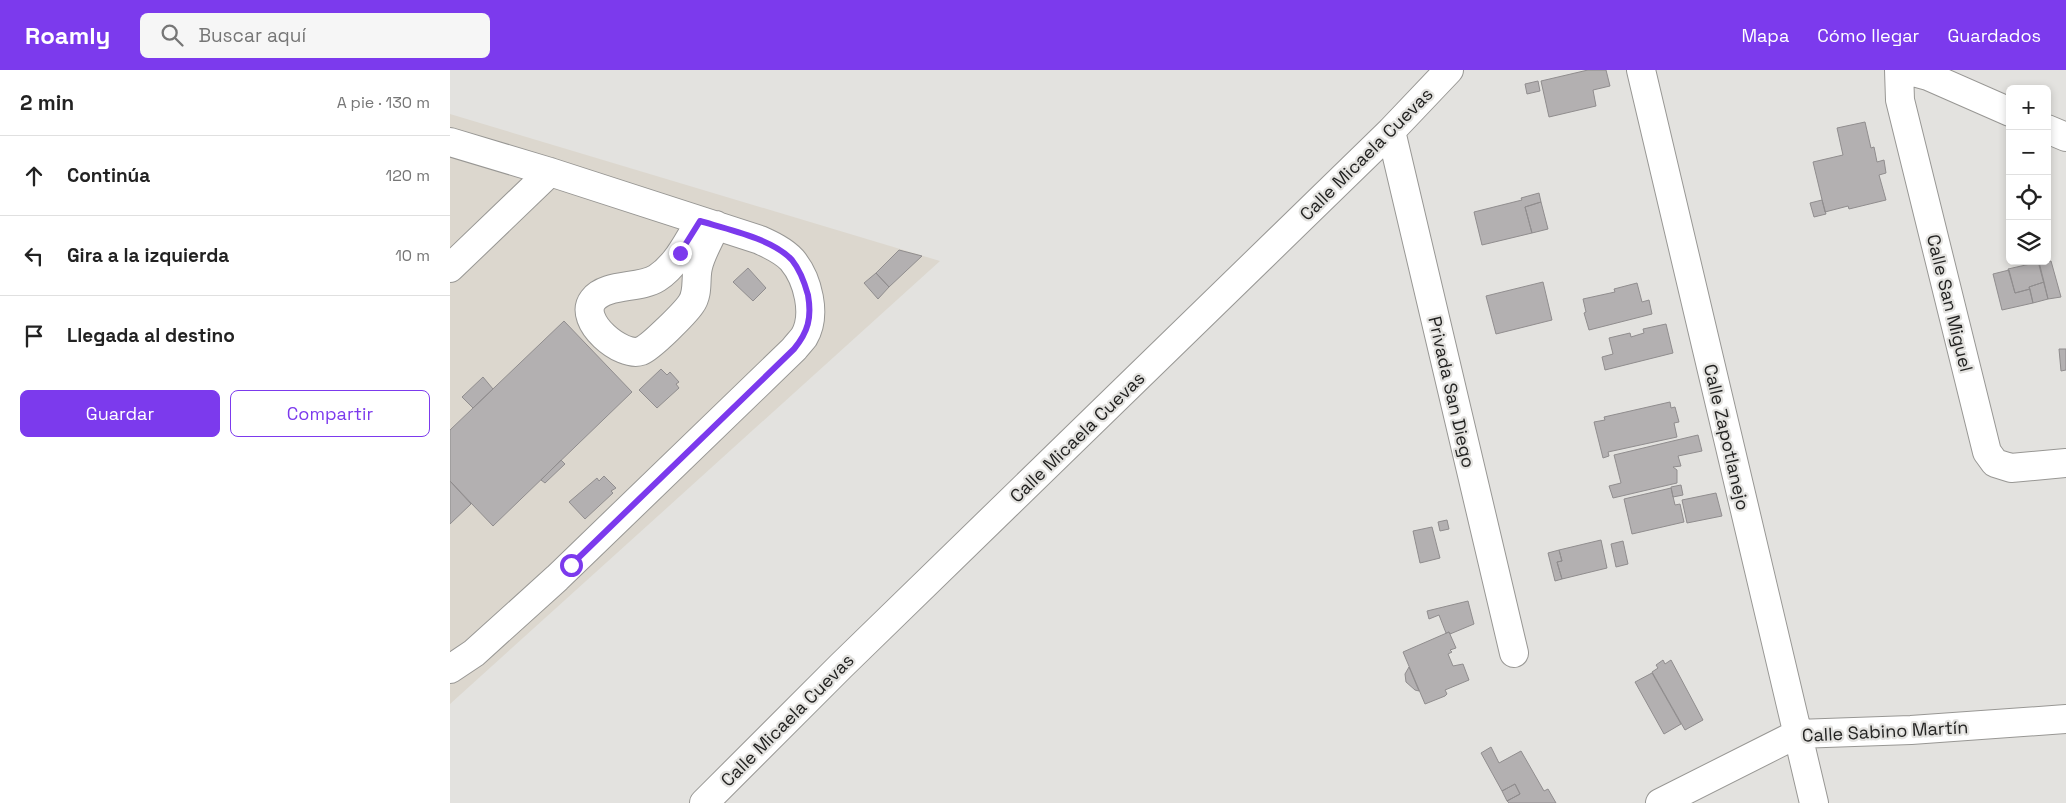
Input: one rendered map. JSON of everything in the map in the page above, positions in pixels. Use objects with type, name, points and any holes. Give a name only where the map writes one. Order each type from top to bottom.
[{"type":"street","name":"Calle Micaela Cuevas","points":[[704,803],[856,652],[1391,131],[1449,70]]},
{"type":"street","name":"Calle Zapotlanejo","points":[[1641,70],[1814,803]]},
{"type":"street","name":"Calle San Miguel","points":[[1899,70],[1898,87],[1900,100],[1987,452],[1995,463],[2011,468],[2066,463]]},
{"type":"street","points":[[1920,72],[2006,110]]},
{"type":"street","points":[[2049,130],[2066,137]]},
{"type":"street","name":"Privada San Diego","points":[[1391,131],[1514,653]]},
{"type":"street","points":[[450,142],[550,172],[760,240],[779,250],[792,260],[803,281],[810,304],[809,320],[804,336],[794,349],[557,578],[474,653],[450,669]]},
{"type":"street","points":[[450,268],[550,172]]},
{"type":"street","points":[[708,223],[697,269],[696,292],[692,304],[661,335],[641,351],[626,351],[596,328],[590,320],[589,310],[592,301],[600,294],[625,286],[644,284],[657,278],[708,223]]},
{"type":"street","name":"Calle Sabino Martín","points":[[1660,803],[1797,734],[1911,730],[2066,719]]},
{"type":"shaded area","points":[[450,114],[940,261],[450,704]]},
{"type":"building","points":[[1588,70],[1606,70],[1610,86],[1593,90],[1596,106],[1549,117],[1541,81]]},
{"type":"building","points":[[1538,81],[1540,91],[1527,94],[1525,84]]},
{"type":"building","points":[[1865,122],[1871,148],[1874,147],[1877,162],[1884,160],[1886,173],[1879,175],[1886,200],[1849,209],[1848,206],[1825,212],[1813,162],[1843,155],[1837,128]]},
{"type":"building","points":[[1539,193],[1541,202],[1525,207],[1532,233],[1482,245],[1474,212],[1522,200],[1521,198]]},
{"type":"building","points":[[1822,200],[1826,214],[1814,217],[1810,203]]},
{"type":"building","points":[[1541,202],[1548,229],[1532,233],[1525,207]]},
{"type":"building","points":[[899,250],[922,256],[889,287],[876,273]]},
{"type":"building","points":[[2051,261],[2061,297],[2048,299],[2039,265],[2051,265]]},
{"type":"building","points":[[2026,265],[2040,265],[2044,282],[2029,287],[2030,289],[2015,293],[2008,269]]},
{"type":"building","points":[[748,268],[766,288],[753,301],[733,282]]},
{"type":"building","points":[[2009,270],[2015,293],[2030,289],[2033,303],[2002,310],[1993,274]]},
{"type":"building","points":[[876,273],[889,287],[878,299],[864,283]]},
{"type":"building","points":[[1543,282],[1552,320],[1496,334],[1486,296]]},
{"type":"building","points":[[2044,282],[2048,299],[2033,303],[2029,287]]},
{"type":"building","points":[[1637,283],[1642,302],[1649,300],[1652,314],[1589,330],[1584,313],[1586,312],[1583,299],[1615,292],[1614,289]]},
{"type":"building","points":[[564,321],[632,392],[493,526],[450,481],[450,430]]},
{"type":"building","points":[[1666,324],[1673,353],[1605,370],[1602,357],[1613,354],[1609,338],[1630,333],[1631,337],[1644,333],[1643,329]]},
{"type":"building","points":[[2059,349],[2066,349],[2066,370],[2061,371]]},
{"type":"building","points":[[661,369],[667,375],[670,372],[679,382],[676,384],[679,388],[657,408],[639,390]]},
{"type":"building","points":[[483,377],[493,389],[473,408],[462,397]]},
{"type":"building","points":[[1670,402],[1671,408],[1675,407],[1679,422],[1674,423],[1677,437],[1608,452],[1609,456],[1603,458],[1594,422],[1605,420],[1604,417]]},
{"type":"building","points":[[1698,435],[1702,451],[1678,456],[1681,466],[1673,467],[1677,470],[1677,483],[1613,498],[1609,486],[1621,483],[1614,455]]},
{"type":"building","points":[[561,460],[565,464],[545,483],[541,480]]},
{"type":"building","points":[[604,476],[616,488],[585,519],[569,502],[597,478],[599,481]]},
{"type":"building","points":[[450,481],[471,504],[450,524]]},
{"type":"building","points":[[1681,485],[1683,495],[1673,497],[1671,487]]},
{"type":"building","points":[[1671,488],[1675,505],[1680,504],[1684,522],[1632,534],[1624,499]]},
{"type":"building","points":[[1716,493],[1722,516],[1687,523],[1682,500]]},
{"type":"building","points":[[1447,520],[1449,529],[1440,531],[1438,522]]},
{"type":"building","points":[[1432,527],[1440,558],[1420,563],[1413,531]]},
{"type":"building","points":[[1601,540],[1607,568],[1562,579],[1557,562],[1562,561],[1559,550]]},
{"type":"building","points":[[1623,541],[1628,564],[1616,567],[1611,544]]},
{"type":"building","points":[[1559,550],[1562,561],[1557,562],[1562,579],[1555,581],[1548,553]]},
{"type":"building","points":[[1468,601],[1474,624],[1450,634],[1449,632],[1446,633],[1439,615],[1429,619],[1427,611]]},
{"type":"building","points":[[1449,632],[1456,648],[1450,650],[1452,652],[1448,654],[1453,666],[1463,664],[1469,680],[1445,690],[1447,694],[1445,696],[1425,704],[1403,652]]},
{"type":"building","points":[[1663,660],[1665,664],[1671,660],[1703,720],[1685,730],[1652,672],[1658,668],[1656,665]]},
{"type":"building","points":[[1409,667],[1419,691],[1406,682],[1405,674]]},
{"type":"building","points":[[1652,673],[1681,724],[1664,734],[1635,682]]},
{"type":"building","points":[[1491,747],[1499,763],[1521,751],[1544,791],[1548,789],[1556,803],[1509,803],[1507,801],[1520,794],[1515,784],[1502,791],[1481,753]]},
{"type":"building","points":[[1515,784],[1520,794],[1507,801],[1502,791]]},
{"type":"route","points":[[571,565],[794,349],[804,336],[809,320],[810,304],[806,288],[792,260],[779,250],[760,240],[700,221],[680,253]]}]
